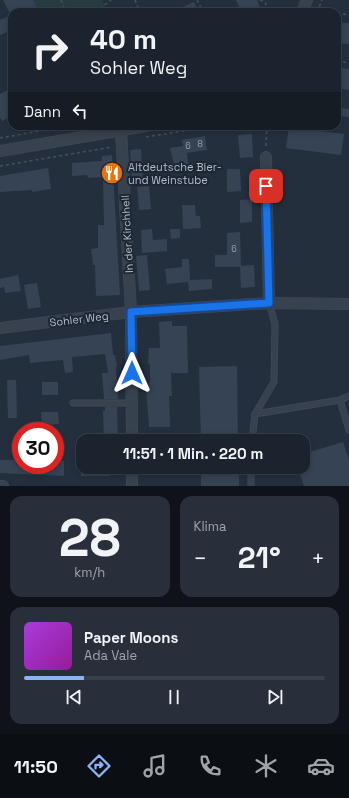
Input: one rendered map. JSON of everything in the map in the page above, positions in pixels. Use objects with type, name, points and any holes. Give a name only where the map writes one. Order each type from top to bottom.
[{"type":"street","points":[[0,151],[126,130]]},
{"type":"street","name":"In der Kirchhell","points":[[121,131],[131,312],[132,434]]},
{"type":"street","points":[[266,157],[269,303]]},
{"type":"street","name":"Sohler Weg","points":[[0,328],[131,312],[269,303],[349,304]]},
{"type":"street","points":[[132,474],[132,486]]},
{"type":"lane","points":[[253,434],[255,414],[274,382],[274,324],[269,303]]},
{"type":"lane","points":[[255,414],[340,400],[349,396]]},
{"type":"lane","points":[[340,400],[349,430]]},
{"type":"lane","points":[[73,403],[132,404]]},
{"type":"lane","points":[[251,474],[251,486]]},
{"type":"path","points":[[100,8],[111,0]]},
{"type":"path","points":[[260,0],[266,1]]},
{"type":"path","points":[[0,138],[45,130]]},
{"type":"path","points":[[143,138],[191,130]]},
{"type":"path","points":[[266,157],[267,130]]},
{"type":"path","points":[[0,166],[122,145]]},
{"type":"green space","points":[[33,0],[102,0],[106,8],[36,8]]},
{"type":"building","points":[[3,0],[33,0],[37,8],[8,8],[8,10]]},
{"type":"building","points":[[236,0],[257,0],[260,8],[239,8]]},
{"type":"building","points":[[194,2],[197,8],[181,8]]},
{"type":"building","points":[[8,17],[8,32],[0,35],[0,20]]},
{"type":"building","points":[[341,22],[349,23],[349,44],[341,43]]},
{"type":"building","points":[[341,68],[349,69],[349,90],[341,89]]},
{"type":"building","points":[[8,90],[8,118],[2,121],[0,117],[0,94]]},
{"type":"building","points":[[341,108],[349,109],[349,117],[341,116]]},
{"type":"building","points":[[289,130],[313,130],[344,134],[341,155],[286,148]]},
{"type":"building","points":[[252,134],[253,157],[240,158],[238,135]]},
{"type":"building","points":[[205,136],[207,150],[187,153],[189,170],[176,172],[170,148],[183,146],[182,140]]},
{"type":"building","points":[[141,149],[143,184],[132,184],[130,150]]},
{"type":"building","points":[[112,155],[120,295],[96,296],[95,265],[93,265],[91,249],[98,248],[98,225],[104,225],[103,177],[88,178],[87,175],[72,176],[72,163],[102,161],[102,156]]},
{"type":"building","points":[[48,168],[51,189],[32,192],[32,190],[0,192],[0,176]]},
{"type":"building","points":[[227,169],[240,169],[241,191],[227,192]]},
{"type":"building","points":[[149,186],[151,209],[139,210],[137,187]]},
{"type":"building","points":[[252,199],[252,222],[240,223],[240,200]]},
{"type":"building","points":[[182,205],[195,205],[196,216],[200,216],[201,228],[183,229]]},
{"type":"building","points":[[152,229],[153,240],[167,239],[167,251],[142,253],[141,230]]},
{"type":"building","points":[[170,229],[180,229],[180,238],[171,239]]},
{"type":"building","points":[[240,232],[241,266],[254,265],[255,287],[241,288],[240,267],[215,267],[215,255],[227,255],[227,233]]},
{"type":"building","points":[[147,255],[150,290],[139,291],[136,256]]},
{"type":"building","points":[[182,259],[189,259],[190,280],[212,279],[212,289],[189,291],[188,282],[167,284],[165,269],[182,267]]},
{"type":"building","points":[[18,275],[21,291],[5,293],[4,287],[0,288],[0,279]]},
{"type":"building","points":[[37,283],[41,307],[28,309],[24,285]]},
{"type":"building","points":[[172,321],[172,326],[187,326],[188,373],[171,373],[172,396],[169,396],[170,427],[149,427],[146,388],[150,381],[150,364],[148,363],[149,348],[160,348],[159,322]]},
{"type":"building","points":[[111,333],[113,355],[115,355],[117,367],[118,399],[104,399],[102,373],[108,373],[105,354],[72,357],[73,372],[65,373],[63,360],[30,363],[29,355],[0,360],[0,346]]},
{"type":"building","points":[[237,366],[238,434],[201,434],[199,367]]},
{"type":"building","points":[[7,380],[16,380],[17,418],[8,418]]},
{"type":"building","points":[[42,382],[58,382],[58,395],[42,395]]},
{"type":"building","points":[[105,407],[117,407],[118,434],[104,434],[103,411],[105,411]]},
{"type":"building","points":[[41,412],[58,412],[59,422],[42,422]]},
{"type":"building","points":[[343,442],[349,460],[349,486],[304,486],[300,474],[310,474],[310,452]]},
{"type":"building","points":[[0,460],[12,460],[12,474],[0,473]]},
{"type":"building","points":[[21,474],[64,474],[64,476]]},
{"type":"building","points":[[81,474],[109,474],[109,476],[81,476]]},
{"type":"building","points":[[201,474],[239,474],[239,486],[201,486]]},
{"type":"place","name":"Altdeutsche Bier- und Weinstube","points":[[112,173]]},
{"type":"route","points":[[132,373],[131,312],[269,303],[266,186]]}]
